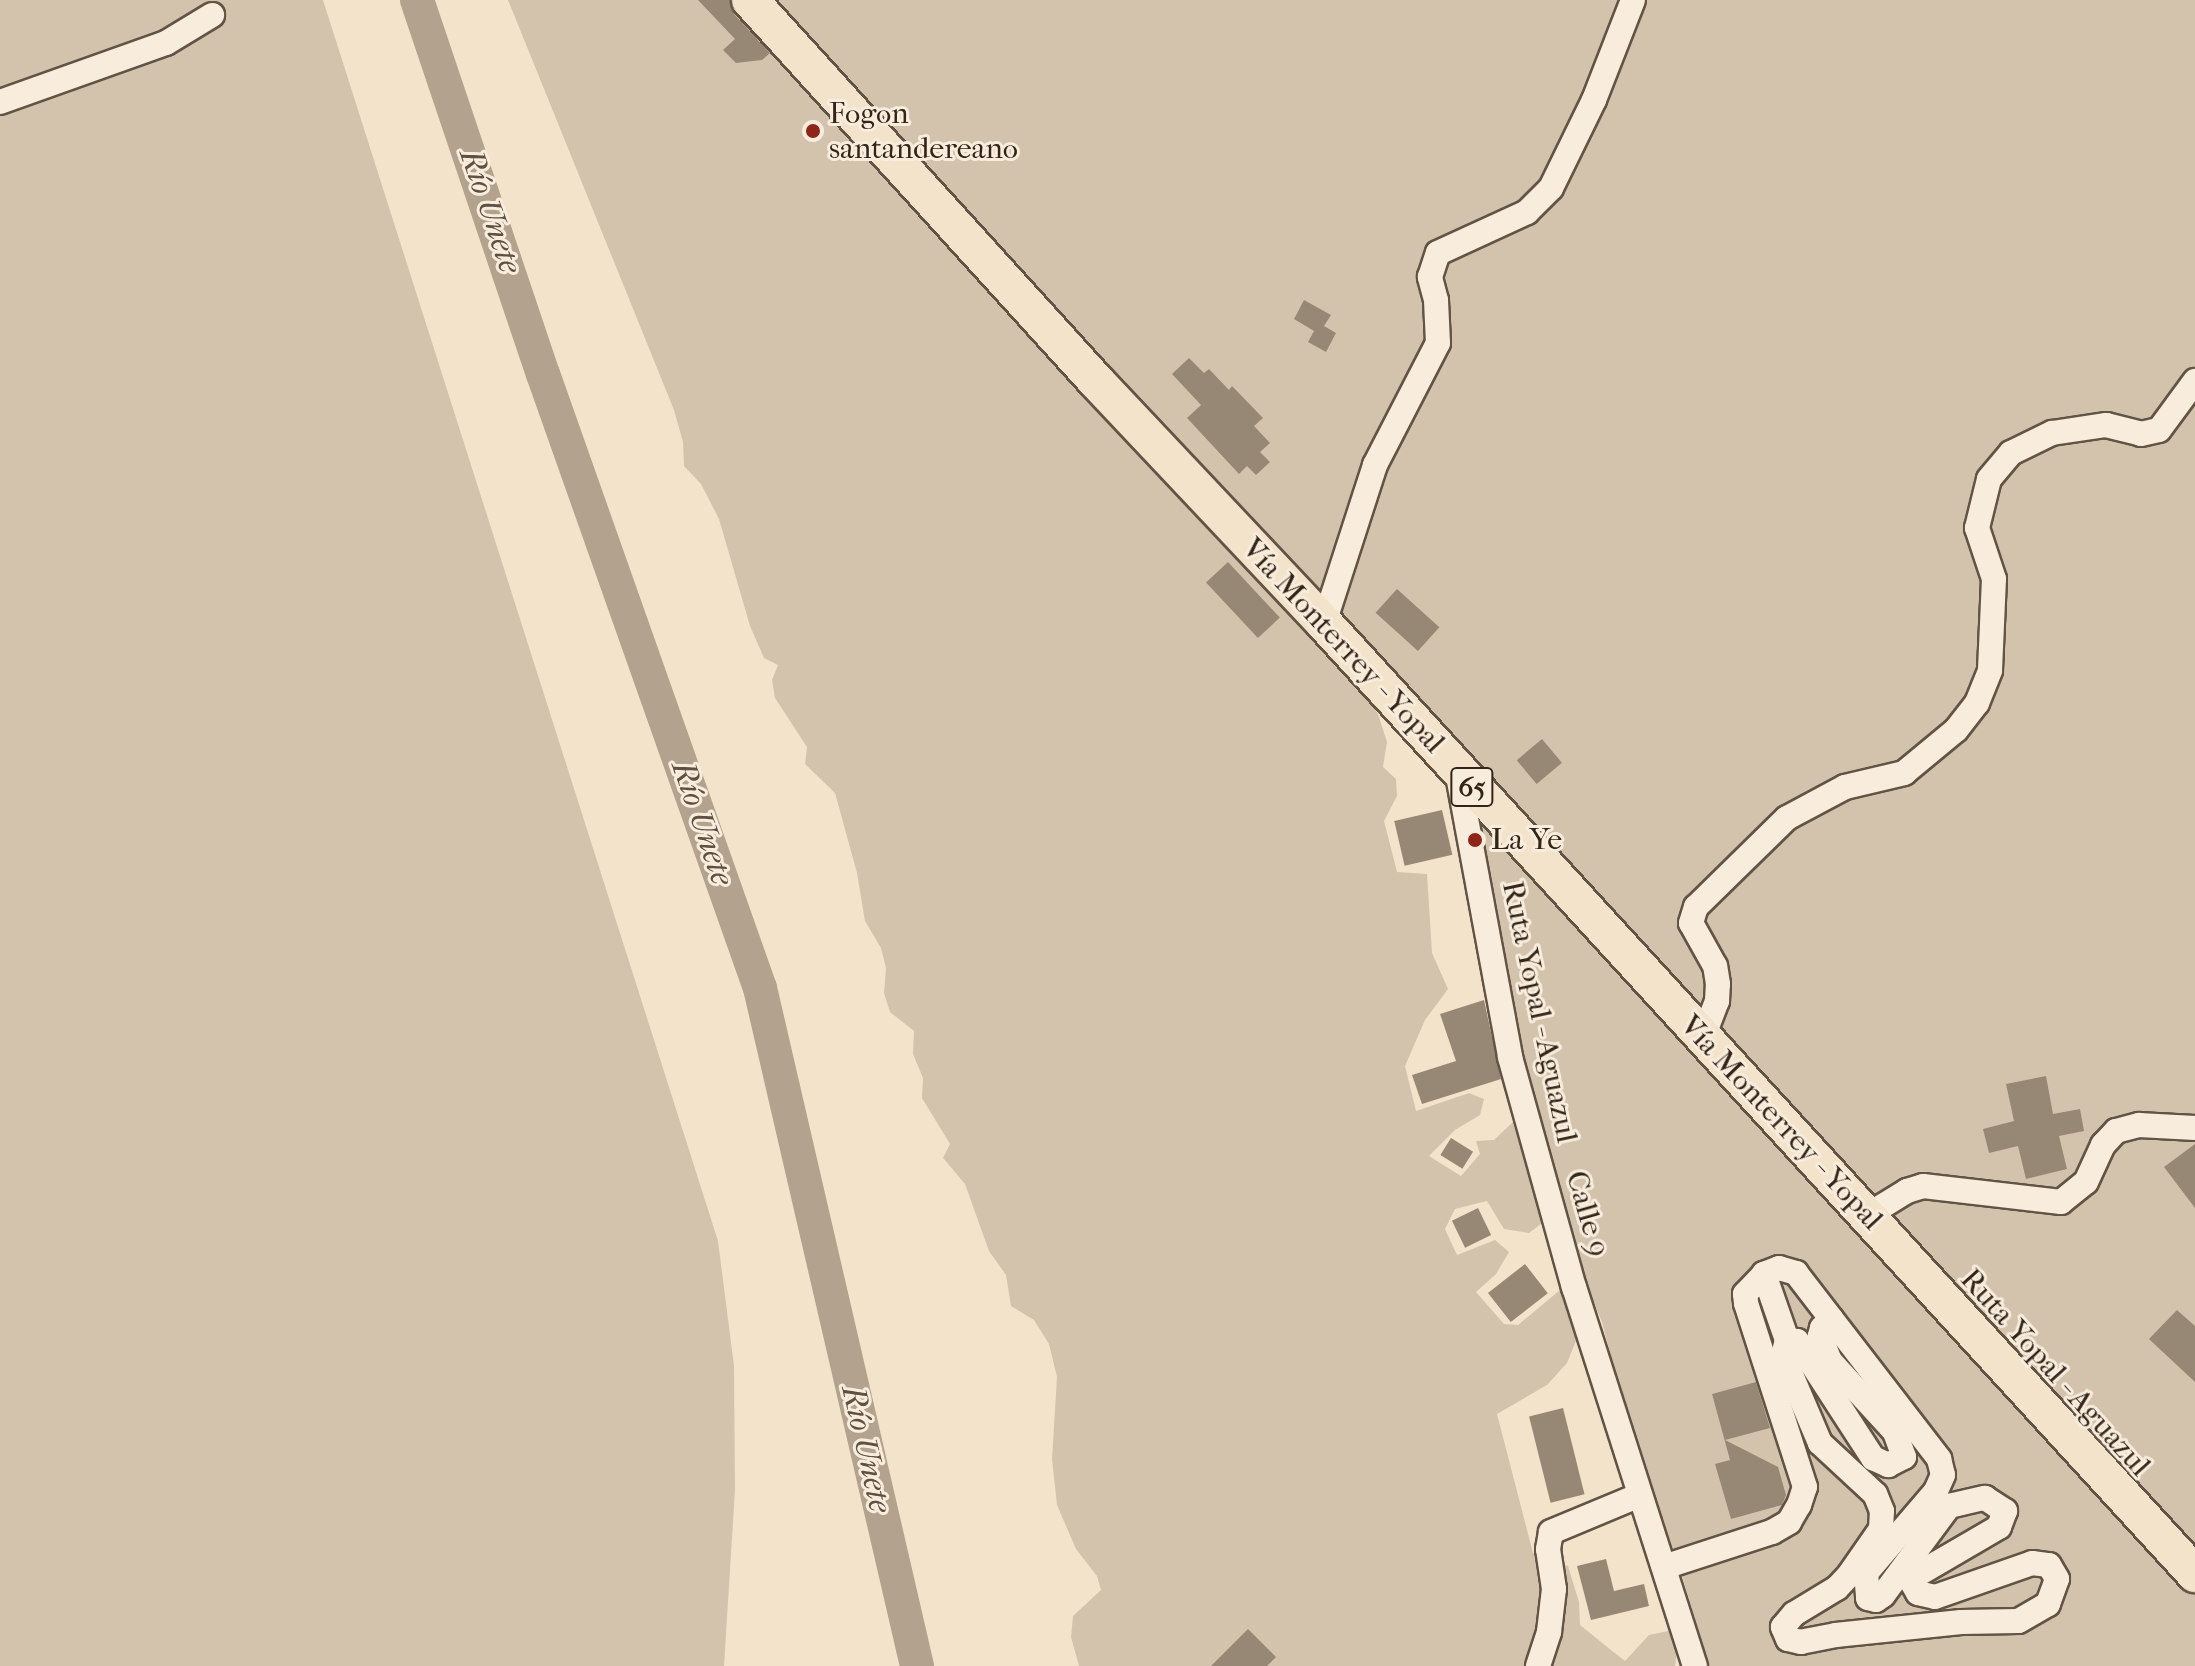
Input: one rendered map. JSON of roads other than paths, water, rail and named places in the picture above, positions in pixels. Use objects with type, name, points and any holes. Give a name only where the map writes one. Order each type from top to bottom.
[{"type":"highway","name":"Vía Monterrey - Yopal","points":[[750,0],[1096,381],[1324,623],[1456,770]]},
{"type":"street","points":[[1324,623],[1375,465],[1429,367],[1438,343],[1436,300],[1430,277],[1438,253],[1527,212],[1551,188],[1594,100],[1633,0]]},
{"type":"street","points":[[0,102],[166,43],[212,15]]},
{"type":"street","points":[[1702,1040],[1717,1001],[1718,984],[1715,966],[1691,923],[1696,907],[1787,818],[1845,787],[1904,773],[1956,730],[1977,703],[1990,670],[1991,655],[1994,579],[1977,528],[1989,479],[2011,453],[2052,433],[2106,425],[2141,434],[2159,430],[2195,381]]},
{"type":"street","name":"Ruta Yopal - Aguazul","points":[[1456,770],[2195,1574]]},
{"type":"street","name":"Ruta Yopal - Aguazul","points":[[1456,770],[1510,1057],[1574,1287],[1695,1666]]},
{"type":"street","points":[[1868,1215],[1907,1191],[1923,1186],[2061,1202],[2086,1182],[2103,1145],[2116,1131],[2139,1125],[2195,1128]]},
{"type":"street","points":[[1664,1567],[1772,1532],[1789,1522],[1799,1505],[1805,1487],[1745,1294],[1764,1274],[1779,1268],[1796,1273],[1939,1459],[1943,1475],[1936,1491],[1866,1573],[1868,1598],[1876,1600],[1883,1595],[1949,1506],[1985,1498],[2005,1511],[1999,1527],[1910,1579],[1918,1593],[1935,1597],[2032,1563],[2049,1565],[2057,1579],[2048,1604],[2018,1621],[1946,1623],[1801,1642],[1788,1639],[1783,1627],[1794,1614],[1837,1588],[1849,1575],[1881,1529],[1882,1511],[1875,1494],[1820,1443],[1783,1356],[1787,1340],[1764,1274]]},
{"type":"street","points":[[1787,1340],[1797,1341],[1873,1458],[1888,1465],[1896,1463],[1904,1457],[1895,1432],[1830,1361],[1820,1336],[1822,1328],[1831,1319]]},
{"type":"street","points":[[1538,1666],[1549,1632],[1554,1589],[1548,1549],[1551,1532],[1640,1495]]},
{"type":"waterway","name":"Río Unete","points":[[417,0],[543,374],[760,988],[917,1666]]},
{"type":"place","name":"Fogon santandereano","points":[[813,131]]},
{"type":"place","name":"La Ye","points":[[1475,840]]}]
